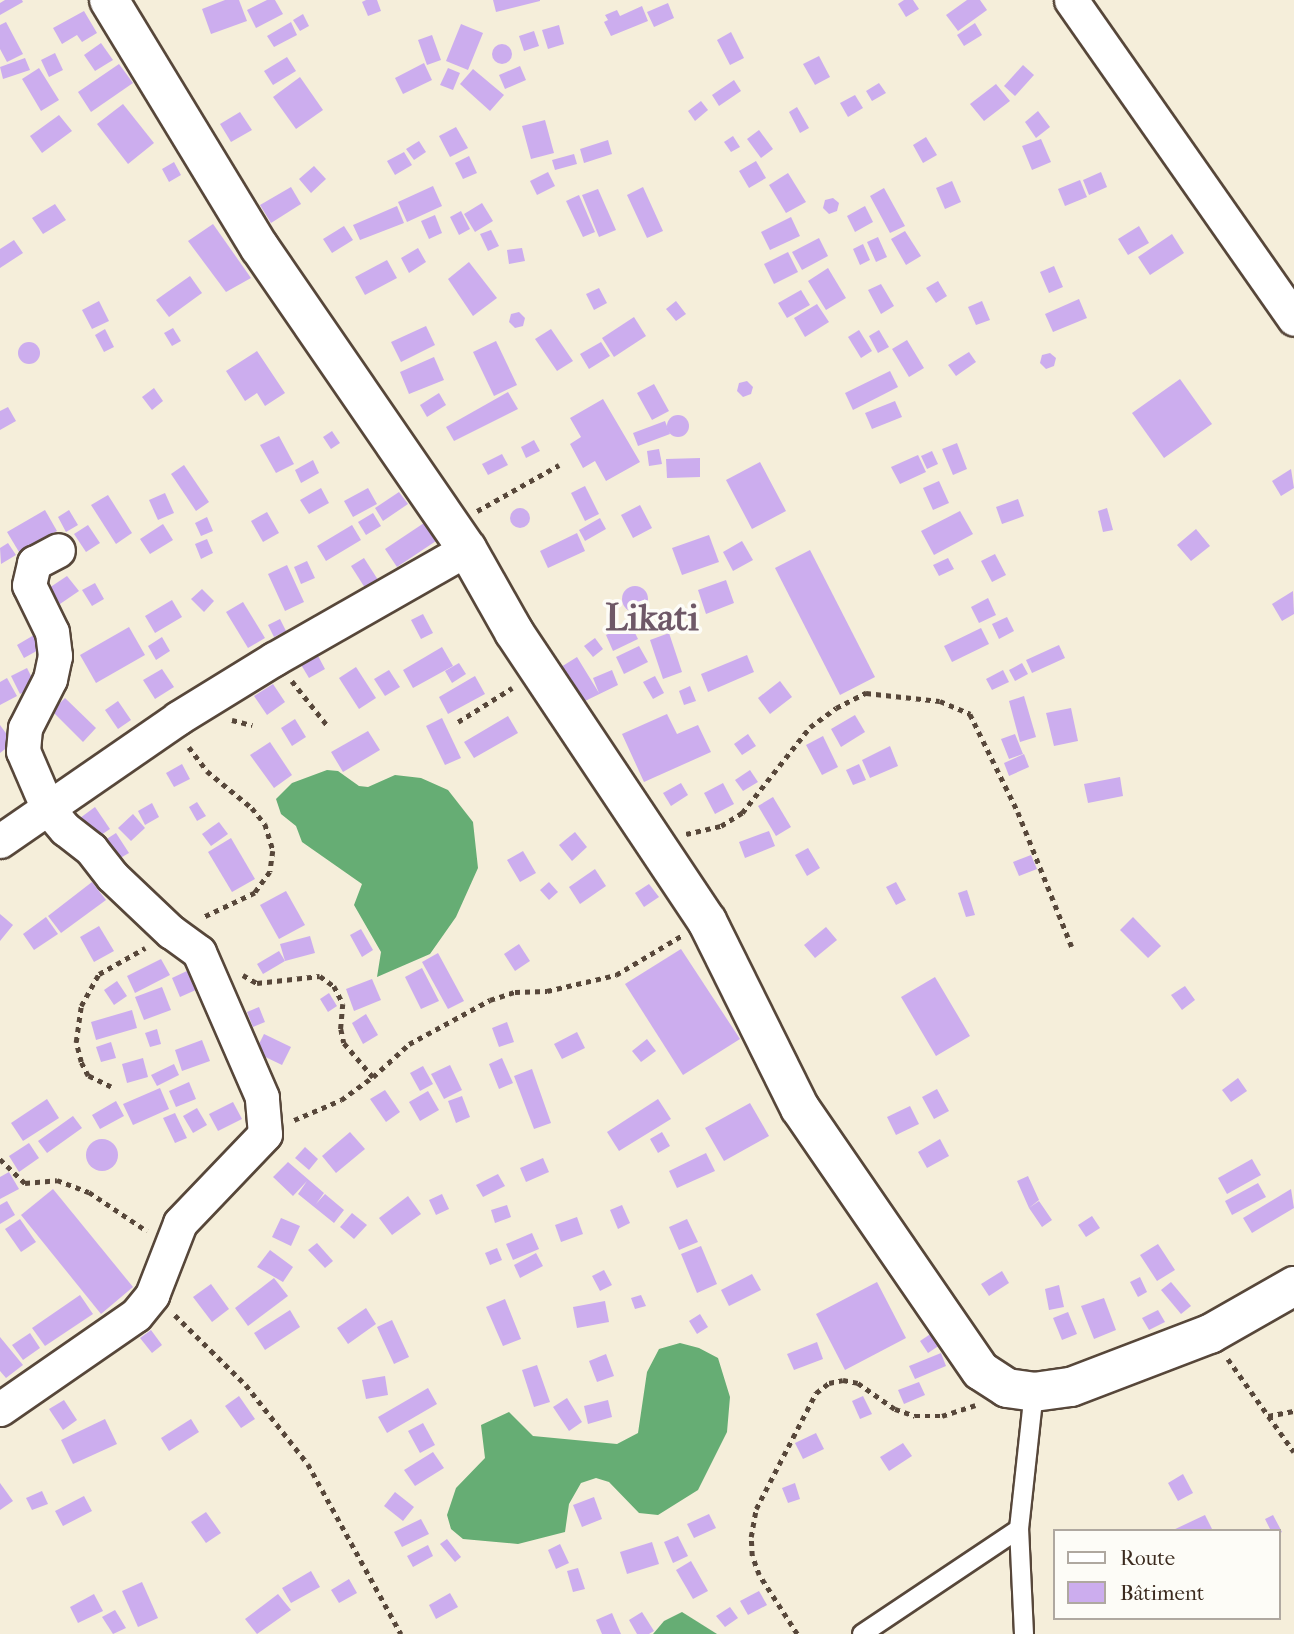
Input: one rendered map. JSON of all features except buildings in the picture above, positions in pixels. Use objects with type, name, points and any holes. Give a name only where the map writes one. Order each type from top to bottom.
[{"type":"highway","points":[[109,0],[260,248],[459,537],[514,632],[706,921],[800,1108],[981,1371],[1020,1390],[1071,1387],[1210,1334],[1294,1286]]},
{"type":"street","points":[[1071,0],[1294,319]]},
{"type":"street","points":[[0,841],[178,718],[274,659],[459,537]]},
{"type":"street","points":[[0,1409],[136,1315],[152,1295],[180,1223],[265,1134],[262,1097],[199,952],[171,932],[48,809],[23,751],[25,728],[50,680],[55,656],[52,632],[29,585],[34,563],[58,550]]},
{"type":"lane","points":[[1020,1390],[1020,1529],[1024,1634]]},
{"type":"lane","points":[[862,1634],[1020,1529]]},
{"type":"path","points":[[459,537],[559,465]]},
{"type":"path","points":[[274,659],[327,725]]},
{"type":"path","points":[[458,722],[539,670]]},
{"type":"path","points":[[656,845],[697,830],[721,826],[743,813],[810,727],[836,708],[866,693],[940,701],[970,714],[1041,864],[1072,947]]},
{"type":"path","points":[[111,1087],[88,1076],[76,1042],[81,1006],[99,974],[171,932],[255,892],[270,872],[273,851],[265,824],[252,808],[207,771],[190,749],[178,718]]},
{"type":"path","points":[[229,719],[252,725]]},
{"type":"path","points":[[265,1134],[341,1100],[373,1077],[409,1044],[490,1000],[515,992],[547,991],[616,975],[706,921]]},
{"type":"path","points":[[199,952],[257,983],[320,976],[334,986],[344,1004],[341,1029],[344,1043],[373,1077]]},
{"type":"path","points":[[0,1159],[25,1183],[57,1180],[89,1192],[169,1246]]},
{"type":"path","points":[[152,1295],[200,1336],[246,1385],[308,1465],[401,1634]]},
{"type":"path","points":[[1210,1334],[1294,1452]]},
{"type":"path","points":[[797,1634],[758,1575],[752,1556],[751,1537],[756,1509],[816,1392],[829,1383],[843,1380],[858,1383],[895,1409],[915,1416],[942,1416],[1020,1390]]},
{"type":"path","points":[[1268,1416],[1294,1410]]},
{"type":"green space","points":[[327,770],[338,771],[359,786],[368,787],[395,775],[421,778],[448,790],[473,822],[478,868],[456,917],[430,954],[377,977],[381,952],[354,905],[362,884],[302,842],[296,826],[281,814],[276,799],[292,783]]},
{"type":"green space","points":[[680,1343],[699,1348],[718,1358],[730,1397],[727,1432],[698,1490],[658,1515],[639,1513],[609,1482],[596,1478],[581,1483],[569,1504],[565,1532],[518,1544],[463,1539],[451,1529],[447,1515],[456,1488],[485,1458],[481,1425],[509,1412],[533,1436],[617,1444],[638,1433],[647,1372],[659,1349]]},
{"type":"green space","points":[[682,1612],[717,1634],[653,1634],[664,1621]]},
{"type":"district","name":"Likati","points":[[652,618]]}]
